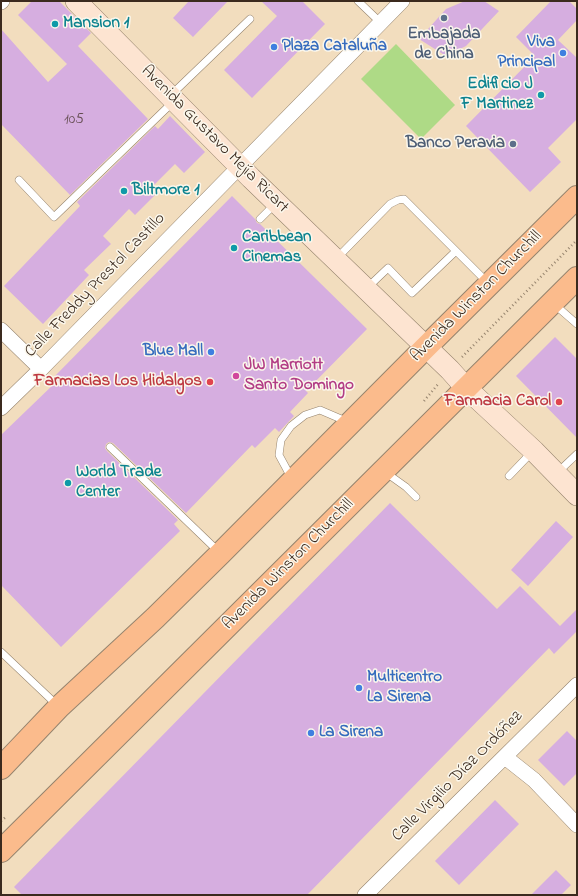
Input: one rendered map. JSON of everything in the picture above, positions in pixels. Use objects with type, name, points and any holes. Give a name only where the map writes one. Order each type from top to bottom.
[{"type":"main road","name":"Avenida Winston Churchill","points":[[1,768],[59,707],[155,618],[577,197]]},
{"type":"main road","name":"Avenida Winston Churchill","points":[[1,851],[577,278]]},
{"type":"street","name":"Avenida Gustavo Mejía Ricart","points":[[76,1],[277,203],[450,370],[466,388],[534,451],[577,495]]},
{"type":"street","name":"Calle Freddy Prestol Castillo","points":[[1,408],[402,1]]},
{"type":"street","points":[[1,330],[41,369]]},
{"type":"street","name":"Calle Virgilio Díaz Ordóñez","points":[[365,895],[577,685]]},
{"type":"street","points":[[505,757],[534,780],[577,825]]},
{"type":"lane","points":[[358,1],[381,23]]},
{"type":"lane","points":[[19,180],[54,217],[250,19]]},
{"type":"lane","points":[[335,260],[390,204],[404,199],[489,284]]},
{"type":"lane","points":[[260,219],[277,203]]},
{"type":"lane","points":[[366,289],[388,268],[412,293],[456,250]]},
{"type":"lane","points":[[552,303],[577,324]]},
{"type":"lane","points":[[293,481],[279,455],[281,440],[291,426],[305,415],[320,410],[350,423]]},
{"type":"lane","points":[[110,446],[221,553]]},
{"type":"lane","points":[[509,476],[534,451]]},
{"type":"lane","points":[[556,474],[577,454]]},
{"type":"lane","points":[[384,470],[416,497]]},
{"type":"lane","points":[[1,652],[59,707]]},
{"type":"green space","points":[[396,44],[455,105],[421,139],[361,79]]},
{"type":"building","points":[[32,1],[59,1],[91,33],[78,46],[148,119],[70,195],[1,124],[1,29],[48,82],[67,64],[18,15]]},
{"type":"building","points":[[189,1],[228,1],[193,37],[173,18]]},
{"type":"building","name":"Plaza Cataluña","points":[[261,1],[302,1],[325,24],[252,98],[224,70],[277,16]]},
{"type":"building","points":[[465,1],[484,1],[499,11],[466,46],[446,56],[419,39],[446,9]]},
{"type":"building","points":[[551,1],[569,1],[577,9],[577,20],[558,40],[577,58],[577,119],[548,148],[561,162],[530,192],[466,126],[535,56],[516,37]]},
{"type":"building","name":"Biltmore 1","points":[[170,116],[205,152],[184,173],[175,164],[151,188],[156,194],[135,215],[129,209],[103,236],[111,244],[84,270],[89,275],[43,324],[4,286],[80,206],[77,202],[155,126],[158,129]]},
{"type":"building","name":"Blue Mall","points":[[232,196],[255,219],[257,223],[260,224],[367,329],[306,391],[308,393],[290,412],[294,416],[279,432],[275,428],[255,448],[252,445],[186,513],[113,443],[109,442],[106,444],[105,448],[107,451],[178,520],[174,524],[180,531],[61,647],[1,585],[1,435],[56,382],[53,378]]},
{"type":"building","name":"Farmacia Carol","points":[[555,337],[577,359],[577,438],[516,376]]},
{"type":"building","points":[[390,503],[497,609],[520,586],[560,626],[577,609],[577,631],[554,654],[549,648],[307,895],[22,895],[14,887]]},
{"type":"building","points":[[556,521],[573,537],[528,586],[511,570]]},
{"type":"building","points":[[567,731],[577,741],[577,773],[564,786],[538,760]]},
{"type":"building","points":[[495,800],[519,824],[459,885],[435,861]]},
{"type":"building","points":[[556,870],[571,885],[561,895],[531,895]]},
{"type":"place","name":"Embajada de China","points":[[444,18]]},
{"type":"place","name":"Mansion 1","points":[[55,24]]},
{"type":"place","name":"Plaza Cataluña","points":[[274,47]]},
{"type":"place","name":"Viva Principal","points":[[563,53]]},
{"type":"place","name":"Edificio J F Martinez","points":[[541,95]]},
{"type":"place","name":"Banco Peravia","points":[[513,144]]},
{"type":"place","name":"Biltmore 1","points":[[124,191]]},
{"type":"place","name":"Caribbean Cinemas","points":[[234,248]]},
{"type":"place","name":"Blue Mall","points":[[211,352]]},
{"type":"place","name":"JW Marriott Santo Domingo","points":[[236,376]]},
{"type":"place","name":"Farmacias Los Hidalgos","points":[[210,382]]},
{"type":"place","name":"Farmacia Carol","points":[[559,402]]},
{"type":"place","name":"World Trade Center","points":[[68,483]]},
{"type":"place","name":"Multicentro La Sirena","points":[[359,688]]},
{"type":"place","name":"La Sirena","points":[[311,733]]}]
